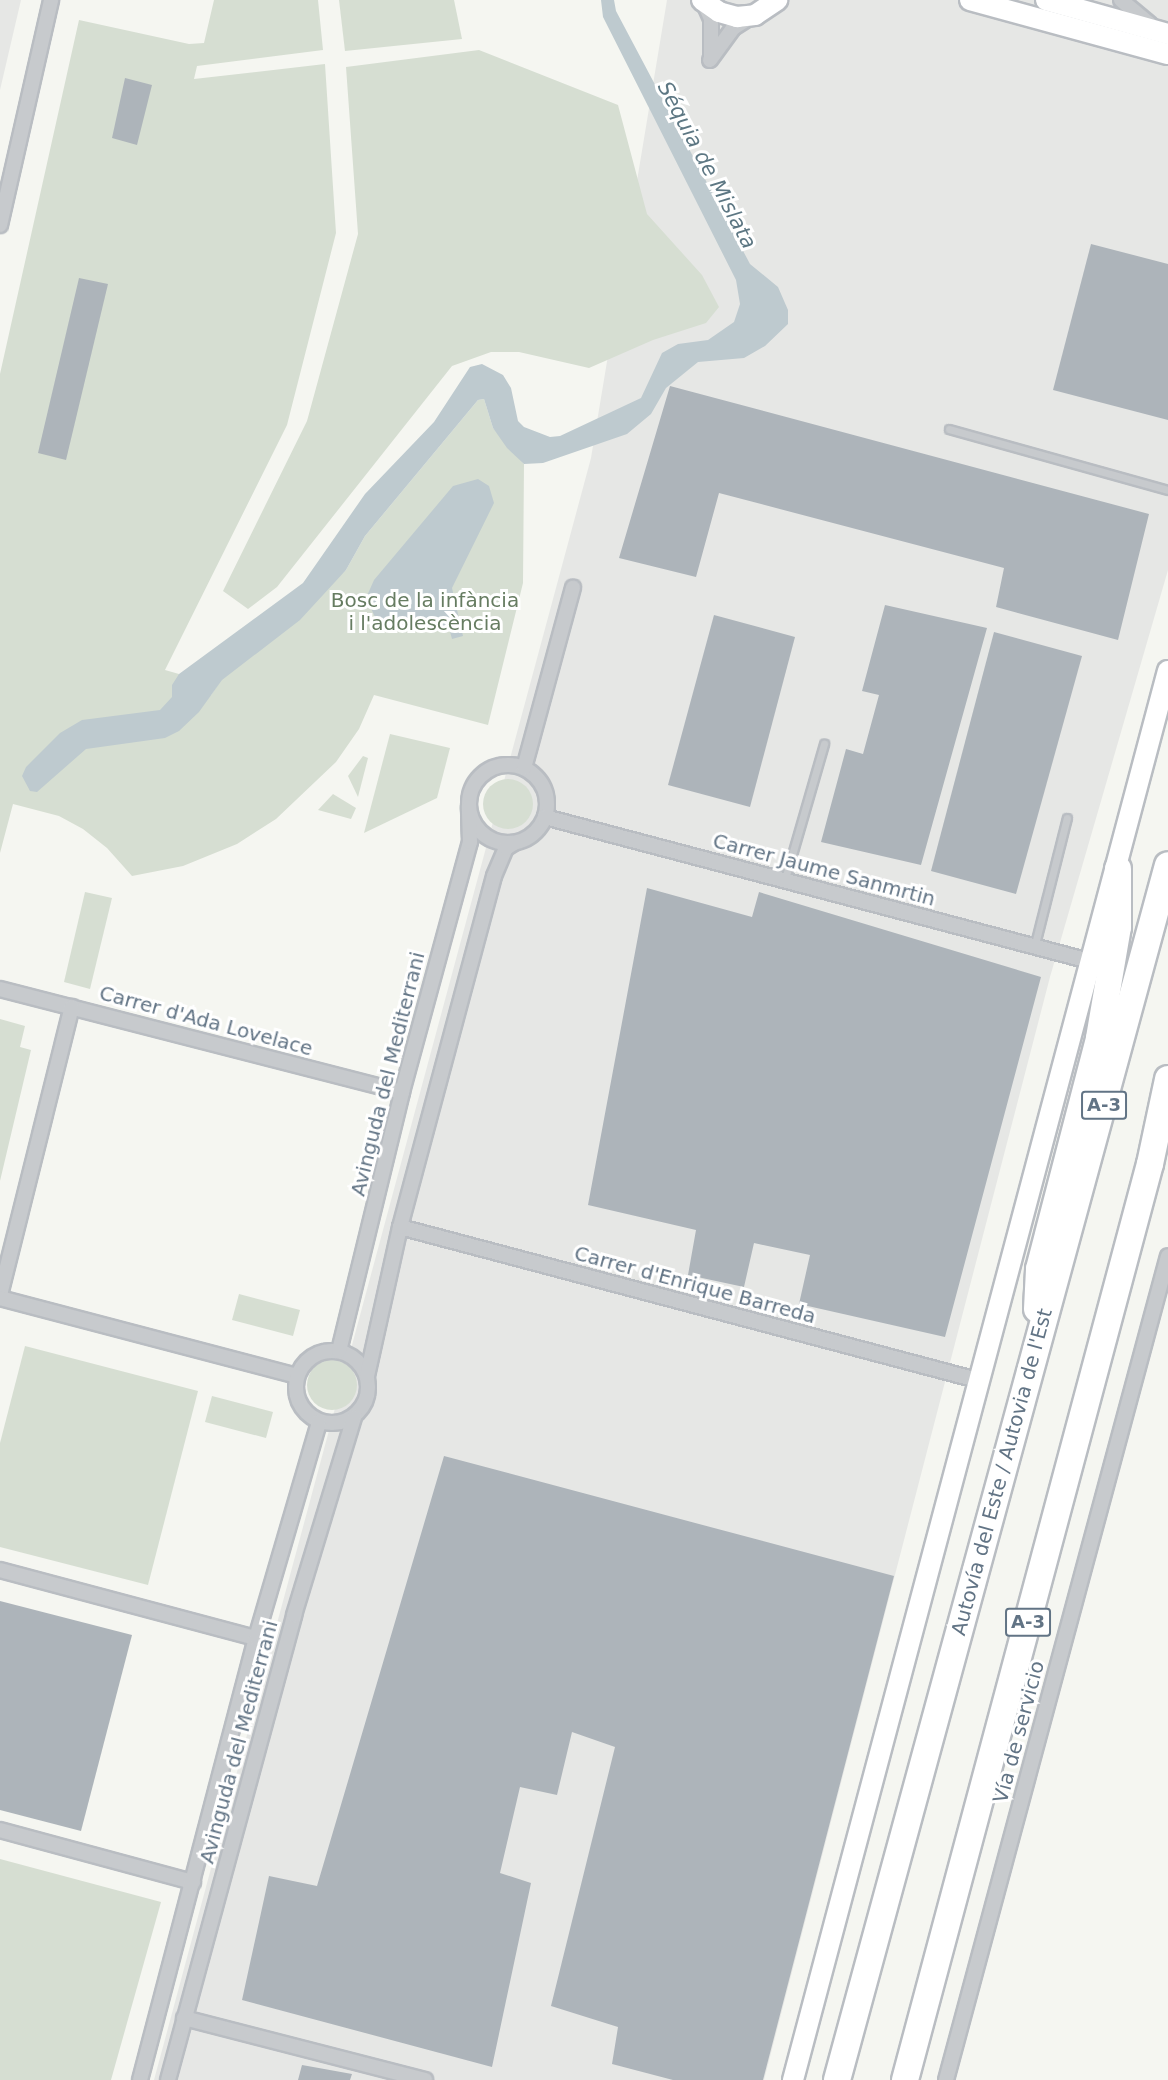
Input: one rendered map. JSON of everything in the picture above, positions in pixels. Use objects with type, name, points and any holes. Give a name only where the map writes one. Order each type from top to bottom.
[{"type":"highway","name":"Autovía del Este / Autovia de l'Est","points":[[837,2080],[1035,1343],[1062,1260],[1168,865]]},
{"type":"highway","points":[[1035,1343],[1039,1269],[1099,1038],[1118,927],[1118,869]]},
{"type":"highway","name":"A-3","points":[[905,2080],[1150,1164],[1168,1079]]},
{"type":"highway","points":[[1150,1164],[1168,1138]]},
{"type":"street","points":[[0,225],[51,0]]},
{"type":"street","points":[[970,0],[1168,54]]},
{"type":"street","points":[[1046,0],[1168,34]]},
{"type":"street","points":[[1121,0],[1144,21],[1168,34]]},
{"type":"street","points":[[703,1],[737,16],[771,5]]},
{"type":"street","points":[[703,1],[711,19],[711,60],[733,28],[771,5]]},
{"type":"street","points":[[524,768],[573,588]]},
{"type":"street","points":[[793,2080],[1093,963],[1168,671]]},
{"type":"street","points":[[367,1376],[357,1360],[339,1352],[313,1356],[297,1376],[297,1398],[310,1416],[320,1422],[334,1424],[354,1417],[367,1398],[367,1376],[400,1227],[494,876],[506,848],[533,834],[545,817],[546,794],[541,783],[524,768],[513,765],[490,769],[474,785],[469,807],[479,830],[501,842],[514,843]]},
{"type":"street","name":"Avinguda del Mediterrani","points":[[339,1352],[402,1092],[470,842],[469,807]]},
{"type":"street","name":"Carrer Jaume Sanmrtin","points":[[545,817],[785,879],[1093,963]]},
{"type":"street","name":"Carrer d'Ada Lovelace","points":[[0,989],[402,1092]]},
{"type":"street","points":[[72,1007],[0,1296],[297,1376]]},
{"type":"street","name":"Carrer d'Enrique Barreda","points":[[400,1227],[981,1382]]},
{"type":"street","name":"Vía de servicio","points":[[946,2080],[1168,1256]]},
{"type":"street","name":"Avinguda del Mediterrani","points":[[168,2080],[294,1615],[354,1417]]},
{"type":"street","name":"Avinguda del Mediterrani","points":[[140,2080],[256,1638],[320,1422]]},
{"type":"street","points":[[0,1569],[256,1638]]},
{"type":"street","points":[[0,1830],[193,1882]]},
{"type":"street","points":[[184,2018],[425,2080]]},
{"type":"lane","points":[[949,429],[1168,490]]},
{"type":"lane","points":[[785,879],[824,744]]},
{"type":"lane","points":[[1034,948],[1067,818]]},
{"type":"shaded area","points":[[0,0],[21,0],[0,90]]},
{"type":"shaded area","points":[[601,0],[614,0],[616,11],[750,264],[778,287],[788,310],[788,324],[765,346],[744,358],[698,362],[666,388],[651,414],[627,434],[543,463],[524,464],[507,448],[493,428],[484,399],[478,400],[365,536],[346,570],[300,620],[222,680],[199,712],[179,731],[165,738],[86,749],[37,792],[30,791],[22,776],[26,767],[60,733],[82,720],[160,710],[172,697],[172,685],[179,674],[303,583],[365,494],[434,422],[470,367],[482,364],[503,375],[511,388],[518,421],[524,427],[550,437],[560,436],[641,398],[662,353],[678,344],[708,340],[734,322],[740,304],[736,280],[603,17]]},
{"type":"shaded area","points":[[667,0],[1168,0],[1168,570],[1050,977],[764,2080],[154,2080],[591,458]]},
{"type":"shaded area","points":[[478,479],[489,486],[494,503],[452,588],[463,636],[452,639],[449,628],[390,626],[376,619],[366,598],[374,580],[453,486]]},
{"type":"green space","name":"Bosc de la infància i l'adolescència","points":[[214,0],[318,0],[323,50],[197,66],[194,79],[325,64],[336,233],[287,425],[165,670],[179,674],[211,695],[221,680],[346,570],[365,536],[478,400],[484,399],[493,428],[524,464],[523,583],[488,725],[374,695],[359,729],[336,762],[276,819],[237,844],[183,866],[132,876],[107,848],[83,829],[59,816],[13,804],[0,853],[0,374],[79,20],[189,44],[204,43]]},
{"type":"green space","points":[[339,0],[454,0],[462,39],[345,51]]},
{"type":"green space","points":[[479,50],[618,105],[647,214],[702,275],[719,307],[706,323],[653,340],[589,368],[519,352],[491,352],[452,366],[277,587],[248,609],[223,591],[307,421],[358,234],[346,67]]},
{"type":"green space","points":[[390,734],[450,748],[437,798],[364,833]]},
{"type":"green space","points":[[363,756],[368,758],[358,797],[348,776]]},
{"type":"green space","points":[[508,779],[522,783],[529,790],[533,804],[529,818],[522,825],[508,829],[494,825],[487,818],[483,804],[487,790],[494,783]]},
{"type":"green space","points":[[333,794],[356,808],[351,819],[318,810]]},
{"type":"green space","points":[[85,892],[112,898],[90,989],[64,982]]},
{"type":"green space","points":[[0,1019],[25,1026],[20,1047],[31,1050],[0,1181]]},
{"type":"green space","points":[[239,1294],[300,1310],[293,1336],[232,1320]]},
{"type":"green space","points":[[25,1346],[198,1391],[148,1585],[0,1547],[0,1443]]},
{"type":"green space","points":[[332,1360],[350,1367],[357,1385],[350,1403],[332,1410],[314,1403],[307,1385],[314,1367]]},
{"type":"green space","points":[[212,1396],[273,1412],[266,1438],[205,1422]]},
{"type":"green space","points":[[0,1859],[161,1902],[111,2080],[0,2080]]},
{"type":"building","points":[[125,78],[152,85],[137,145],[112,138]]},
{"type":"building","points":[[1091,244],[1168,264],[1168,420],[1053,390]]},
{"type":"building","points":[[79,278],[108,284],[66,460],[38,453]]},
{"type":"building","points":[[670,386],[1149,514],[1118,640],[996,607],[1004,568],[719,493],[696,577],[619,558]]},
{"type":"building","points":[[885,605],[987,628],[921,865],[821,842],[846,749],[863,754],[879,695],[862,691]]},
{"type":"building","points":[[714,615],[795,637],[750,807],[668,785]]},
{"type":"building","points":[[994,632],[1082,656],[1016,894],[931,871]]},
{"type":"building","points":[[647,888],[752,917],[759,892],[1041,977],[945,1337],[799,1304],[810,1255],[754,1243],[744,1287],[688,1275],[696,1230],[588,1205]]},
{"type":"building","points":[[444,1456],[894,1576],[763,2080],[673,2080],[612,2064],[618,2027],[551,2006],[615,1747],[572,1732],[557,1795],[520,1787],[500,1873],[531,1883],[492,2067],[242,2000],[269,1876],[317,1886]]},
{"type":"building","points":[[0,1601],[132,1635],[81,1831],[0,1810]]},
{"type":"building","points":[[302,2065],[352,2074],[350,2080],[298,2080]]},
{"type":"water label","name":"Séquia de Mislata","points":[[707,165]]}]
